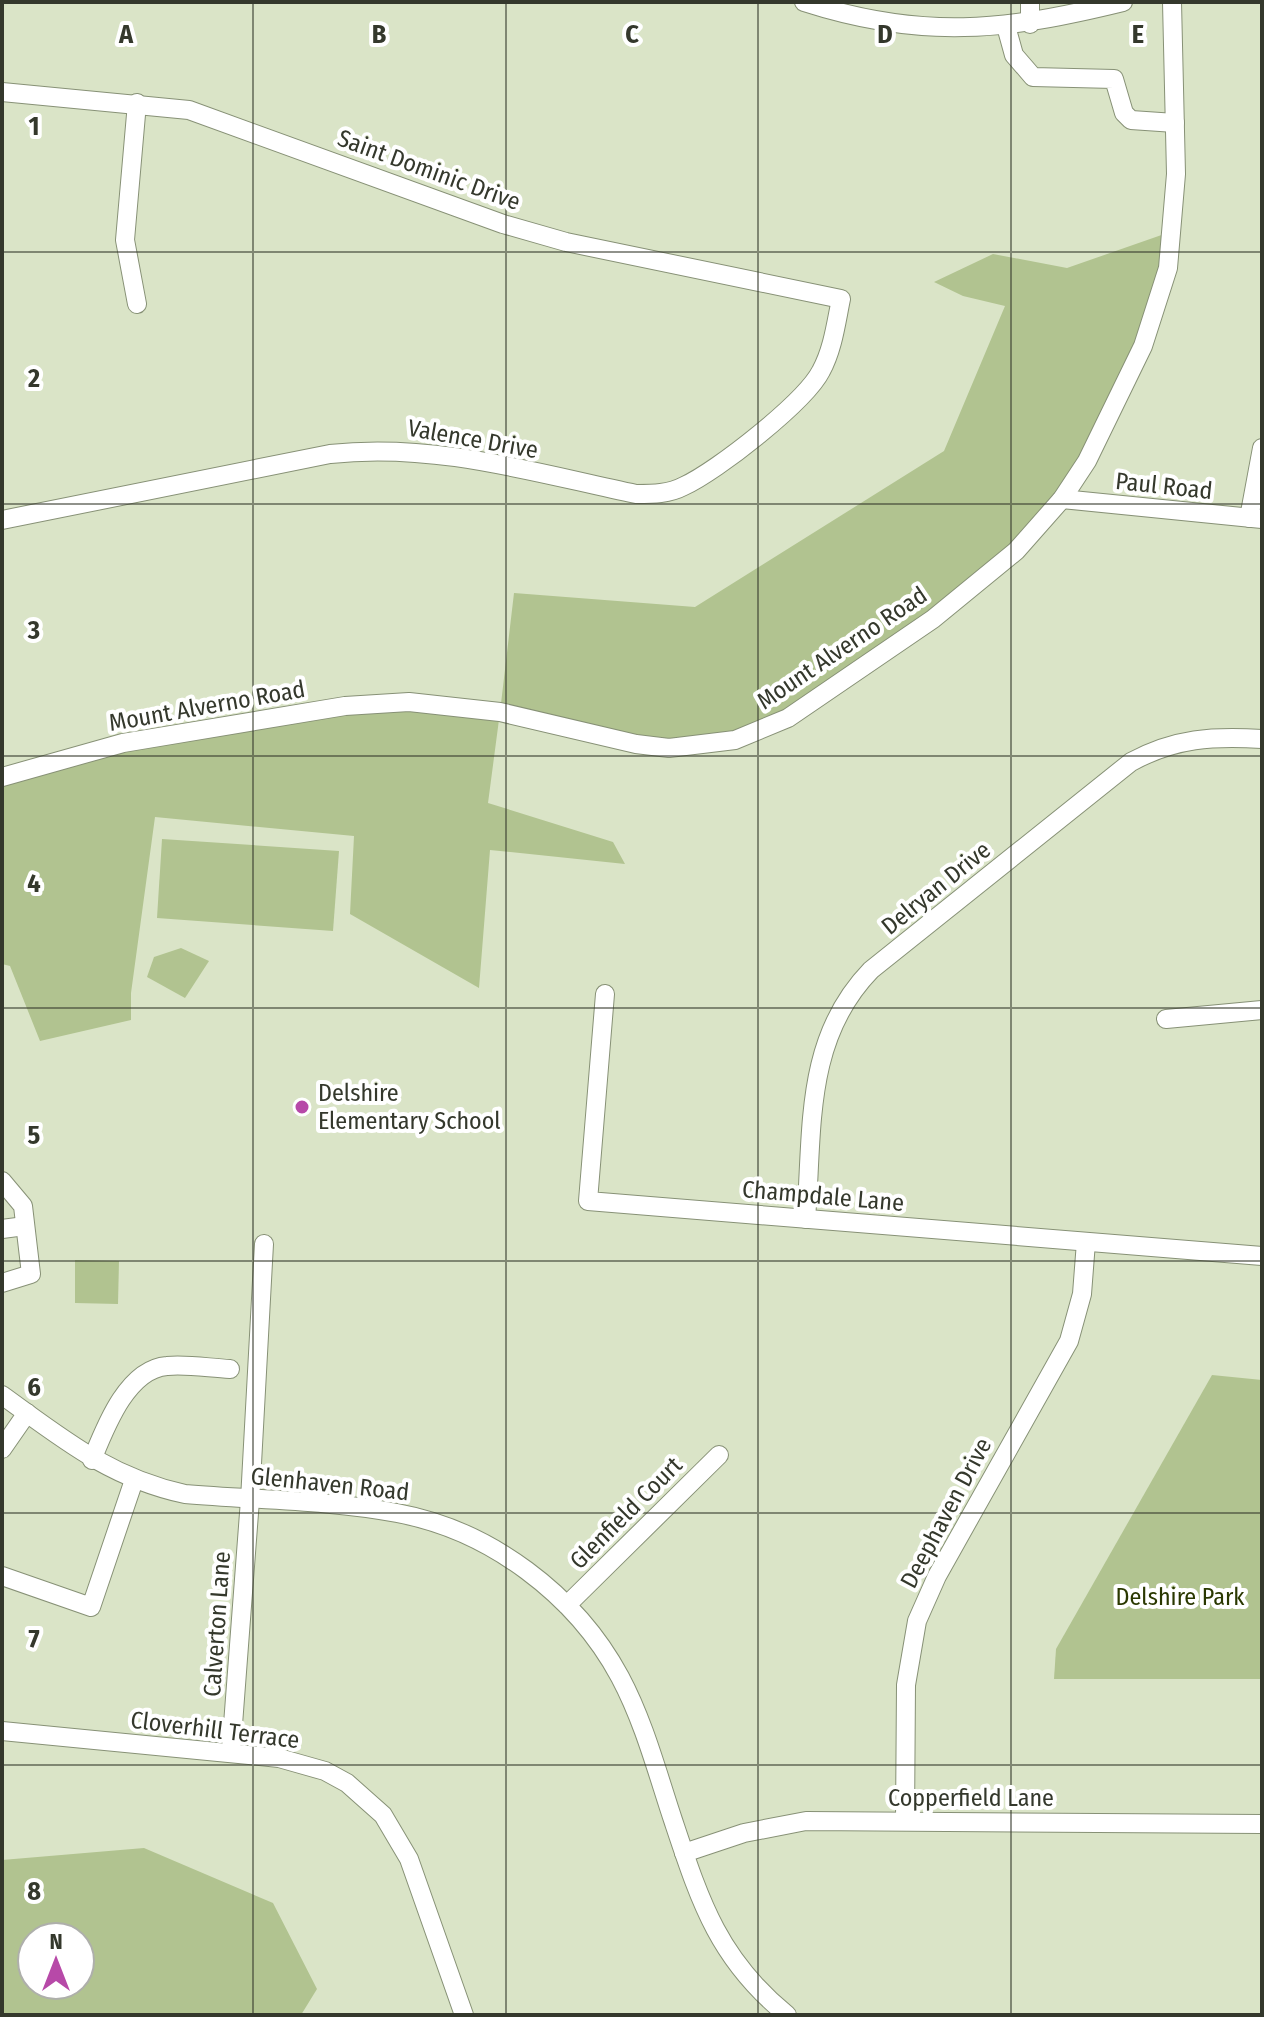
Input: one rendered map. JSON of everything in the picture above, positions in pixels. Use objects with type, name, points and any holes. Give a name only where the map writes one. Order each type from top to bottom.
[{"type":"street","points":[[804,2],[875,20],[924,27],[1030,24],[1056,10],[1123,2]]},
{"type":"street","points":[[1030,2],[1030,24]]},
{"type":"street","name":"Mount Alverno Road","points":[[2,777],[123,743],[345,706],[409,702],[500,712],[636,744],[702,746],[735,740],[788,718],[933,619],[1016,551],[1062,499],[1120,399],[1158,305],[1173,231],[1175,123],[1172,2]]},
{"type":"street","points":[[1006,26],[1014,55],[1033,77],[1114,79],[1124,113],[1131,120],[1175,123]]},
{"type":"street","name":"Saint Dominic Drive","points":[[2,92],[137,103],[221,119],[503,224],[566,242],[841,299]]},
{"type":"street","points":[[137,103],[126,197],[125,240],[137,304]]},
{"type":"street","name":"Valence Drive","points":[[2,520],[330,454],[372,449],[440,453],[636,494],[659,494],[695,481],[803,396],[826,359],[841,299]]},
{"type":"street","points":[[1255,519],[1262,448]]},
{"type":"street","name":"Paul Road","points":[[1062,499],[1255,519]]},
{"type":"street","name":"Delryan Drive","points":[[806,1219],[821,1054],[840,1008],[871,970],[1131,762],[1164,746],[1199,737],[1262,739]]},
{"type":"street","name":"Champdale Lane","points":[[605,994],[588,1201],[1262,1256]]},
{"type":"street","points":[[1166,1019],[1262,1010]]},
{"type":"street","points":[[2,1181],[23,1206],[31,1274],[2,1283]]},
{"type":"street","points":[[2,1229],[25,1226]]},
{"type":"street","name":"Deephaven Drive","points":[[905,1821],[906,1685],[917,1621],[937,1576],[1069,1341],[1082,1294],[1086,1242]]},
{"type":"street","name":"Calverton Lane","points":[[231,1751],[250,1500],[264,1244]]},
{"type":"street","points":[[92,1460],[105,1427],[145,1373],[164,1366],[230,1369]]},
{"type":"street","name":"Glenhaven Road","points":[[2,1395],[92,1460],[134,1480],[185,1494],[360,1508],[429,1521],[503,1555],[567,1605],[620,1677],[638,1714],[706,1917],[741,1972],[787,2015]]},
{"type":"street","points":[[2,1449],[27,1413]]},
{"type":"street","name":"Glenfield Court","points":[[567,1605],[719,1455]]},
{"type":"street","points":[[2,1576],[91,1607],[134,1480]]},
{"type":"street","name":"Cloverhill Terrace","points":[[2,1731],[231,1751],[290,1761],[325,1771],[347,1783],[383,1815],[409,1859],[464,2015]]},
{"type":"street","name":"Copperfield Lane","points":[[684,1853],[775,1825],[806,1821],[1262,1824]]},
{"type":"green space","points":[[1173,231],[1120,399],[1016,551],[788,718],[702,746],[500,712],[514,593],[695,607],[944,451],[1005,306],[963,296],[934,282],[993,254],[1067,268]]},
{"type":"green space","points":[[345,706],[500,712],[488,803],[613,842],[625,864],[490,850],[479,988],[350,914],[354,836],[155,817],[131,993],[131,1020],[40,1041],[10,966],[2,964],[2,777]]},
{"type":"green space","points":[[162,839],[339,851],[333,931],[157,918]]},
{"type":"green space","points":[[181,948],[209,961],[185,998],[147,977],[154,957]]},
{"type":"green space","points":[[75,1260],[119,1261],[118,1304],[75,1303]]},
{"type":"green space","name":"Delshire Park","points":[[1212,1375],[1262,1380],[1262,1679],[1054,1679],[1056,1649]]},
{"type":"green space","points":[[144,1848],[273,1903],[317,1989],[301,2015],[2,2015],[2,1860]]},
{"type":"place","name":"Delshire Elementary School","points":[[302,1107]]}]
